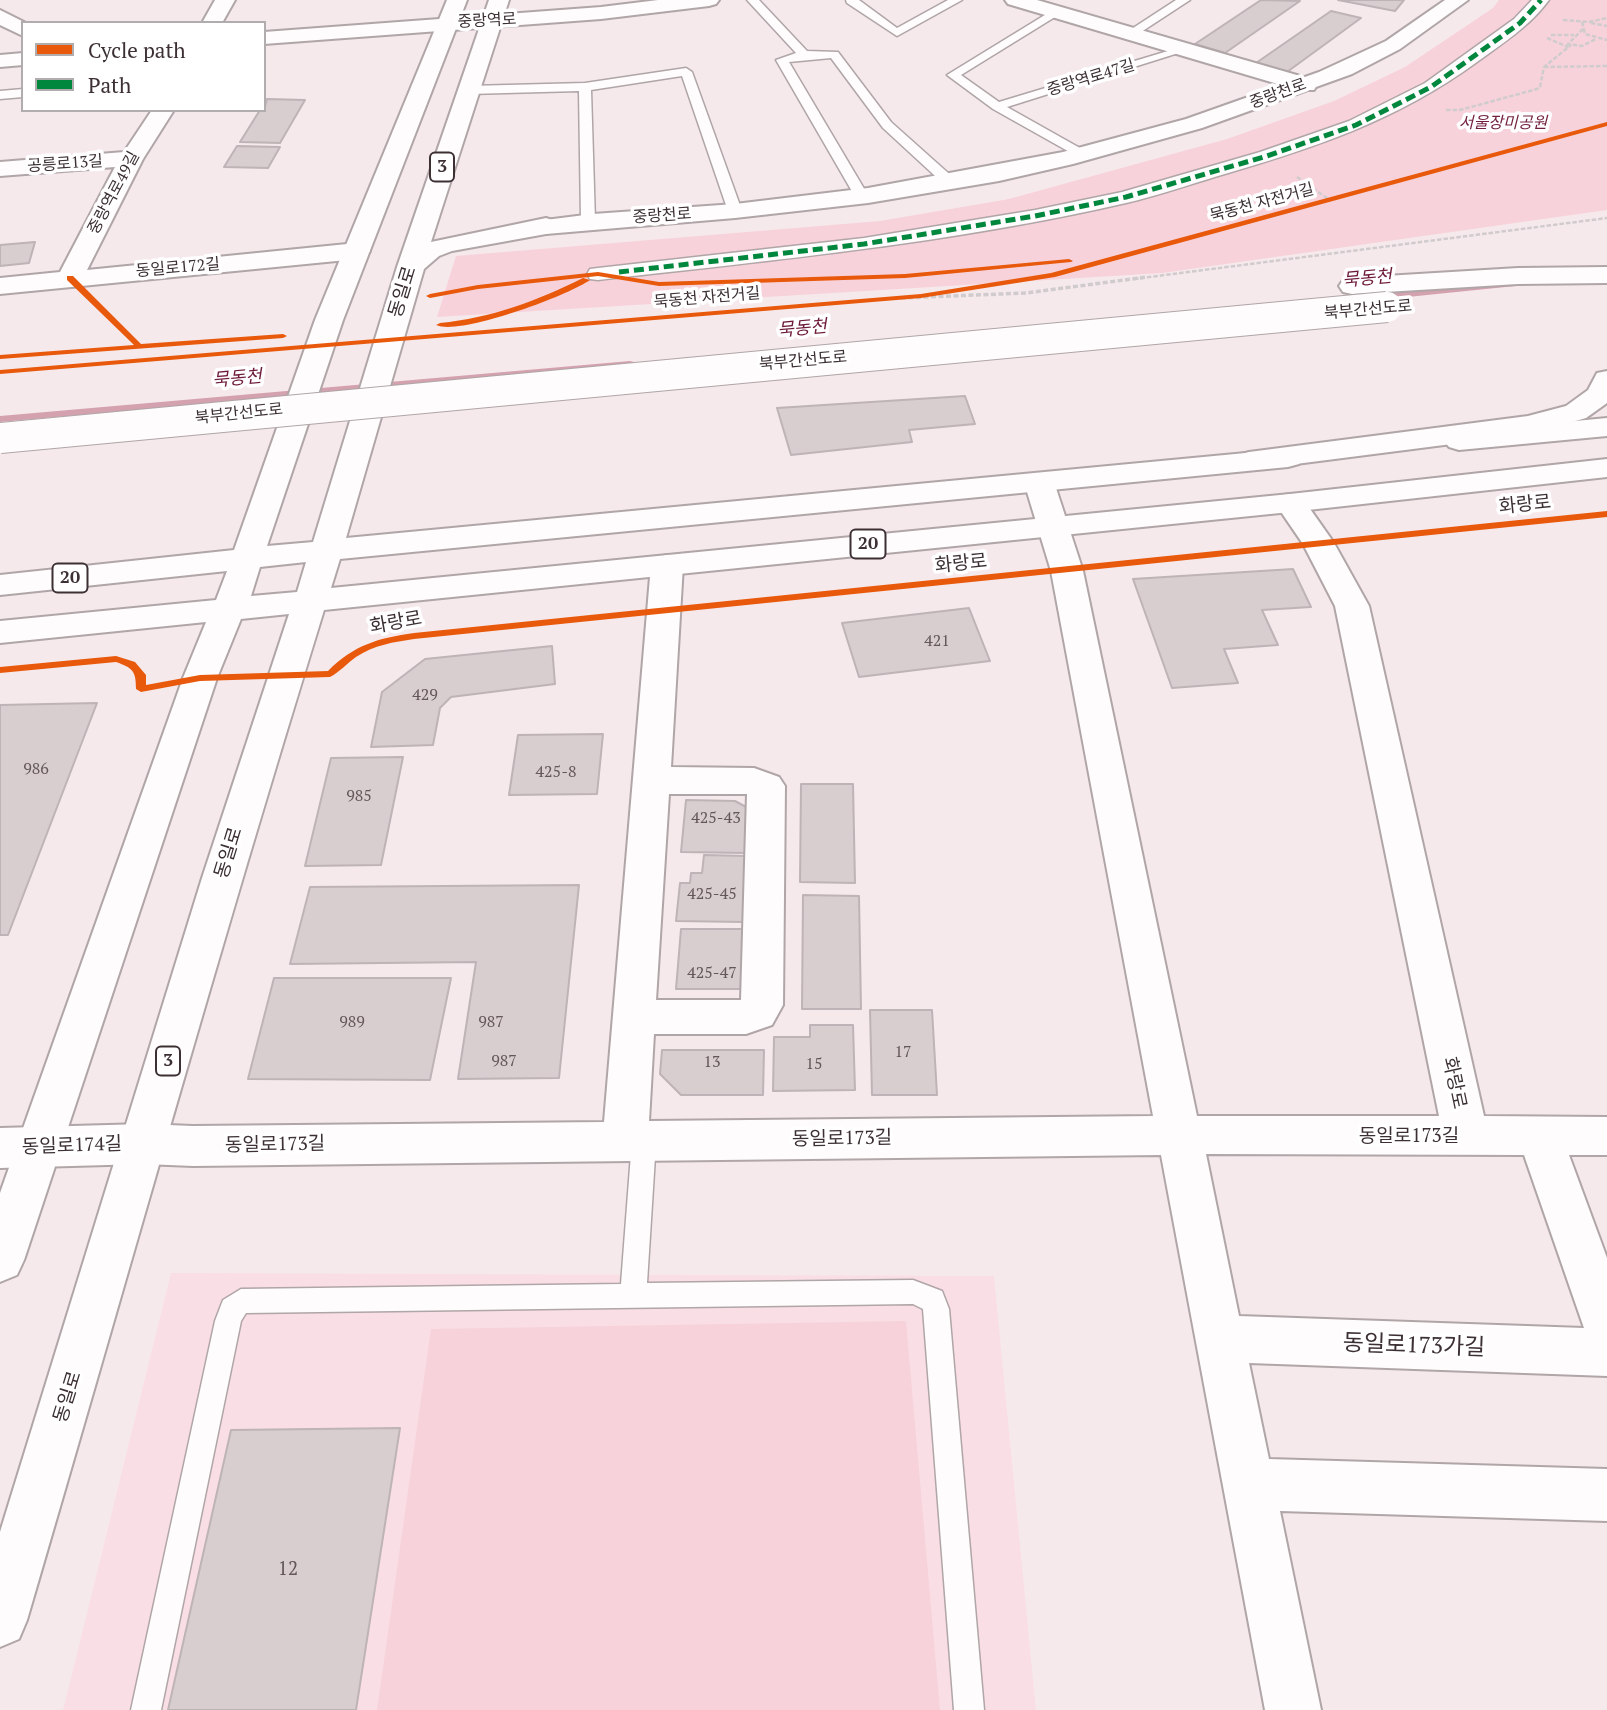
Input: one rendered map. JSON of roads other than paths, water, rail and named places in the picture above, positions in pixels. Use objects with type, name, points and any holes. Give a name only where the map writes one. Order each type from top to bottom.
[{"type":"main road","points":[[213,21],[225,0]]},
{"type":"main road","points":[[0,1260],[20,1147],[228,609],[329,320],[457,0]]},
{"type":"main road","name":"중랑역로","points":[[266,38],[449,23],[495,10],[614,12],[709,0]]},
{"type":"main road","name":"중랑역로47길","points":[[1015,0],[1050,7],[1131,34],[1306,85]]},
{"type":"main road","name":"중랑천로","points":[[546,226],[735,211],[862,197],[951,183],[1082,155],[1203,121],[1306,85],[1391,46],[1458,0]]},
{"type":"main road","name":"동일로","points":[[0,1620],[144,1144],[220,878],[326,551],[427,213],[495,10]]},
{"type":"main road","points":[[0,16],[21,29]]},
{"type":"main road","points":[[0,61],[21,59]]},
{"type":"main road","name":"중랑역로49길","points":[[70,278],[131,159],[162,112]]},
{"type":"main road","name":"공릉로13길","points":[[0,169],[131,159]]},
{"type":"main road","points":[[427,213],[453,221],[480,224],[546,226]]},
{"type":"main road","points":[[411,267],[430,251],[446,245],[546,226]]},
{"type":"main road","name":"동일로172길","points":[[0,286],[356,251]]},
{"type":"main road","name":"북부간선도로","points":[[919,325],[1352,286],[1518,276],[1607,275]]},
{"type":"main road","name":"북부간선도로","points":[[0,438],[1387,307],[1529,299],[1607,299]]},
{"type":"main road","name":"북부간선도로","points":[[283,385],[405,373]]},
{"type":"main road","points":[[1250,461],[1530,425],[1576,412],[1600,395],[1607,379]]},
{"type":"main road","name":"20","points":[[0,584],[1607,427]]},
{"type":"main road","name":"화랑로","points":[[0,632],[1290,503],[1607,468]]},
{"type":"main road","points":[[1039,482],[1079,628],[1293,1710]]},
{"type":"main road","name":"화랑로","points":[[1290,503],[1318,543],[1352,606],[1466,1137]]},
{"type":"main road","points":[[635,1141],[634,1017],[667,565]]},
{"type":"main road","points":[[634,1017],[746,1017],[757,1013],[762,1005],[766,786],[754,781],[650,780]]},
{"type":"main road","name":"동일로173길","points":[[144,1144],[193,1146],[1180,1135],[1607,1136]]},
{"type":"main road","points":[[1540,1136],[1607,1324]]},
{"type":"main road","name":"동일로174길","points":[[20,1147],[144,1144]]},
{"type":"main road","name":"동일로173가길","points":[[1220,1339],[1607,1352]]},
{"type":"main road","points":[[1248,1484],[1607,1495]]},
{"type":"street","points":[[598,274],[864,244],[1035,216],[1126,197],[1280,152],[1356,125],[1430,87],[1520,23],[1541,0]]},
{"type":"lane","points":[[753,0],[804,55]]},
{"type":"lane","points":[[853,0],[851,1],[897,33],[956,0]]},
{"type":"lane","name":"중랑역로47길","points":[[1131,34],[1184,0]]},
{"type":"lane","points":[[1050,7],[953,75],[997,106],[1082,155]]},
{"type":"lane","name":"중랑역로47길","points":[[997,106],[1185,50]]},
{"type":"lane","points":[[862,197],[782,60],[804,55],[834,54],[887,125],[951,183]]},
{"type":"lane","points":[[469,90],[585,86],[686,72],[735,211]]},
{"type":"lane","points":[[585,86],[588,221]]},
{"type":"lane","points":[[0,94],[21,93]]},
{"type":"lane","points":[[633,1295],[635,1141]]},
{"type":"lane","points":[[146,1710],[228,1321],[232,1309],[241,1301],[913,1292],[933,1300],[937,1323],[969,1710]]},
{"type":"waterway","name":"묵동천","points":[[1378,297],[1532,282]]},
{"type":"waterway","name":"묵동천","points":[[0,419],[630,364]]},
{"type":"park label","name":"서울장미공원","points":[[1503,123]]}]
